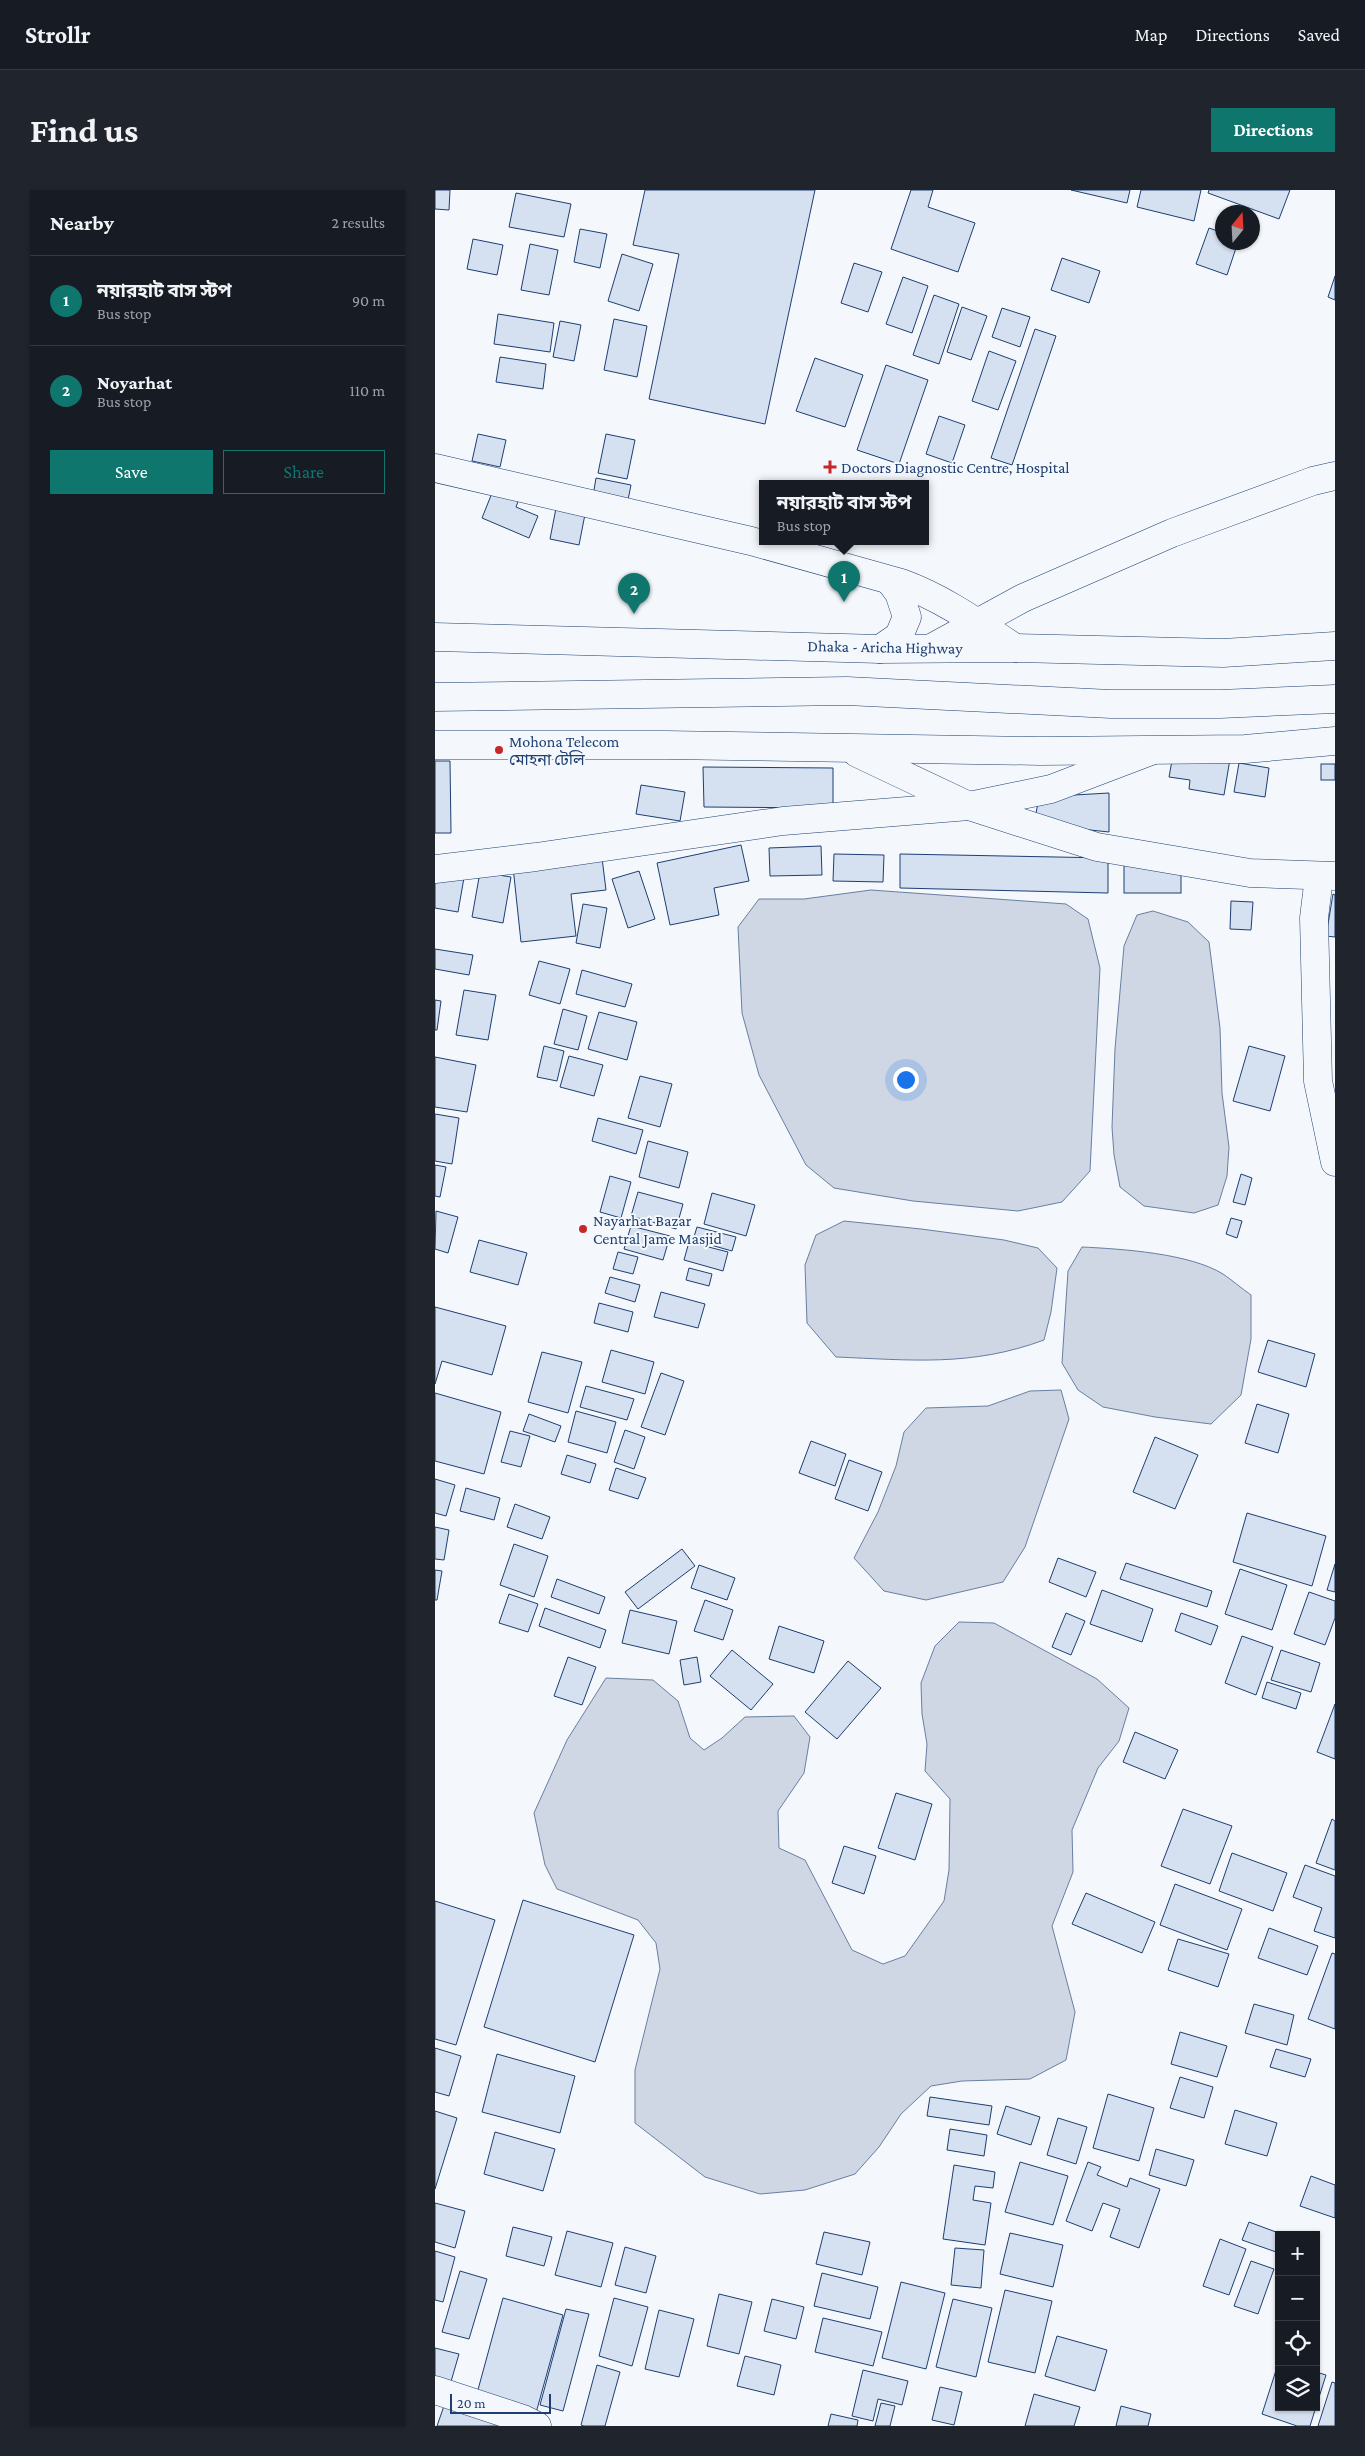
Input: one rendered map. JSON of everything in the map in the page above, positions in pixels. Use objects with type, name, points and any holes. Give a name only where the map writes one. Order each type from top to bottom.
[{"type":"main road","points":[[435,468],[759,543]]},
{"type":"main road","points":[[932,648],[1023,598],[1173,533],[1313,482],[1335,476]]},
{"type":"main road","points":[[765,545],[923,591],[1015,648]]},
{"type":"main road","points":[[879,649],[899,636],[907,618],[899,593],[890,581]]},
{"type":"main road","name":"Dhaka - Aricha Highway","points":[[435,637],[879,649],[1015,648],[1223,653],[1335,646]]},
{"type":"main road","points":[[435,697],[847,692],[1111,704],[1220,704],[1335,699]]},
{"type":"main road","points":[[435,745],[665,745],[1040,751],[1245,749],[1335,741]]},
{"type":"main road","points":[[848,748],[969,806],[1097,847],[1250,873],[1327,876],[1313,918],[1318,1081],[1335,1162]]},
{"type":"main road","points":[[435,869],[535,858],[783,821],[969,806],[1051,789],[1157,749]]},
{"type":"main road","points":[[435,2390],[523,2419],[537,2426]]},
{"type":"shaded area","points":[[871,890],[1066,904],[1088,919],[1100,968],[1090,1171],[1062,1202],[1018,1211],[913,1201],[834,1188],[806,1165],[759,1075],[742,1013],[738,927],[759,899],[804,899]]},
{"type":"shaded area","points":[[1153,911],[1188,922],[1209,942],[1220,1028],[1222,1093],[1229,1147],[1227,1176],[1218,1205],[1194,1213],[1144,1206],[1120,1187],[1114,1155],[1112,1127],[1115,1049],[1124,946],[1137,915]]},
{"type":"shaded area","points":[[844,1221],[1004,1240],[1038,1248],[1057,1268],[1051,1312],[1044,1340],[1017,1349],[966,1358],[916,1360],[836,1357],[807,1323],[805,1265],[816,1235]]},
{"type":"shaded area","points":[[1082,1247],[1154,1253],[1192,1261],[1223,1274],[1251,1295],[1251,1339],[1241,1395],[1211,1424],[1155,1417],[1103,1407],[1078,1390],[1062,1363],[1068,1271]]},
{"type":"shaded area","points":[[1061,1390],[1069,1419],[1025,1547],[1003,1582],[926,1600],[884,1591],[854,1558],[878,1512],[896,1466],[904,1432],[926,1408],[988,1406],[1030,1391]]},
{"type":"shaded area","points":[[959,1622],[994,1623],[1097,1679],[1129,1708],[1119,1741],[1098,1768],[1072,1830],[1073,1872],[1052,1926],[1075,2012],[1066,2060],[1030,2079],[962,2081],[931,2086],[901,2114],[879,2147],[855,2174],[805,2190],[760,2194],[705,2177],[635,2123],[635,2070],[660,1969],[656,1943],[638,1920],[557,1889],[545,1865],[534,1813],[567,1740],[606,1678],[653,1680],[678,1701],[690,1738],[704,1750],[722,1738],[745,1717],[794,1716],[810,1737],[804,1773],[778,1811],[779,1848],[805,1860],[852,1950],[883,1964],[905,1956],[944,1901],[949,1870],[950,1799],[925,1771],[927,1744],[922,1714],[921,1683],[935,1646]]},
{"type":"building","points":[[435,190],[450,190],[449,210],[435,209]]},
{"type":"building","points":[[645,190],[815,190],[765,424],[649,399],[679,254],[633,245]]},
{"type":"building","points":[[911,190],[933,190],[928,207],[975,223],[958,272],[891,249]]},
{"type":"building","points":[[1071,190],[1130,190],[1127,203]]},
{"type":"building","points":[[1141,190],[1201,190],[1194,221],[1137,207]]},
{"type":"building","points":[[1209,190],[1290,190],[1279,219],[1260,212],[1260,205],[1241,205],[1208,193]]},
{"type":"building","points":[[516,193],[571,204],[564,237],[509,227]]},
{"type":"building","points":[[1209,228],[1215,230],[1215,250],[1235,250],[1227,275],[1196,264]]},
{"type":"building","points":[[580,229],[607,234],[600,268],[574,262]]},
{"type":"building","points":[[473,239],[503,245],[497,275],[467,269]]},
{"type":"building","points":[[530,244],[558,250],[549,295],[521,290]]},
{"type":"building","points":[[622,254],[653,264],[639,311],[608,301]]},
{"type":"building","points":[[1062,258],[1100,271],[1089,303],[1051,290]]},
{"type":"building","points":[[854,263],[882,272],[868,312],[841,303]]},
{"type":"building","points":[[1335,276],[1335,300],[1328,297]]},
{"type":"building","points":[[903,277],[928,286],[912,333],[886,324]]},
{"type":"building","points":[[934,295],[959,304],[939,364],[913,355]]},
{"type":"building","points":[[962,307],[987,316],[971,360],[947,352]]},
{"type":"building","points":[[1002,308],[1030,317],[1020,347],[992,337]]},
{"type":"building","points":[[498,314],[554,323],[550,352],[494,344]]},
{"type":"building","points":[[614,319],[647,326],[637,377],[604,370]]},
{"type":"building","points":[[560,321],[581,325],[574,361],[553,357]]},
{"type":"building","points":[[1035,329],[1056,336],[1012,465],[991,458]]},
{"type":"building","points":[[989,351],[1016,361],[998,410],[972,401]]},
{"type":"building","points":[[500,357],[546,364],[543,389],[496,382]]},
{"type":"building","points":[[815,358],[863,375],[845,427],[796,411]]},
{"type":"building","points":[[886,365],[928,380],[899,464],[857,450]]},
{"type":"building","points":[[939,416],[965,425],[952,463],[926,454]]},
{"type":"building","points":[[478,434],[506,440],[500,467],[472,461]]},
{"type":"building","points":[[606,434],[635,440],[627,479],[598,473]]},
{"type":"building","points":[[596,478],[631,485],[625,515],[591,508]]},
{"type":"building","points":[[494,488],[519,499],[516,507],[538,516],[529,538],[482,518]]},
{"type":"building","points":[[559,493],[588,499],[579,545],[550,539]]},
{"type":"building","points":[[1173,755],[1230,759],[1224,795],[1189,789],[1190,780],[1169,777]]},
{"type":"building","points":[[435,761],[450,761],[451,833],[435,833]]},
{"type":"building","points":[[1239,763],[1269,768],[1265,797],[1234,792]]},
{"type":"building","points":[[1321,764],[1335,764],[1335,780],[1321,780]]},
{"type":"building","points":[[703,767],[833,768],[833,808],[704,807]]},
{"type":"building","points":[[641,785],[685,792],[680,821],[636,814]]},
{"type":"building","points":[[1109,793],[1109,832],[1034,824],[1039,797]]},
{"type":"building","points":[[741,845],[749,881],[714,888],[719,915],[670,925],[657,863]]},
{"type":"building","points":[[821,846],[822,875],[770,876],[769,848]]},
{"type":"building","points":[[834,854],[884,855],[883,882],[833,881]]},
{"type":"building","points":[[900,854],[1108,858],[1108,893],[900,888]]},
{"type":"building","points":[[602,858],[606,890],[571,894],[576,936],[521,942],[513,867]]},
{"type":"building","points":[[1124,864],[1181,864],[1181,893],[1124,893]]},
{"type":"building","points":[[435,867],[465,872],[458,912],[435,908]]},
{"type":"building","points":[[639,871],[655,919],[628,928],[612,879]]},
{"type":"building","points":[[480,872],[511,877],[503,923],[472,917]]},
{"type":"building","points":[[1333,894],[1335,895],[1335,937],[1326,936]]},
{"type":"building","points":[[1231,901],[1253,902],[1251,930],[1230,929]]},
{"type":"building","points":[[583,904],[607,908],[600,948],[576,943]]},
{"type":"building","points":[[435,949],[473,955],[469,975],[435,969]]},
{"type":"building","points":[[539,961],[570,969],[560,1004],[529,995]]},
{"type":"building","points":[[582,970],[632,984],[625,1007],[576,994]]},
{"type":"building","points":[[464,990],[496,995],[488,1040],[456,1035]]},
{"type":"building","points":[[435,1000],[441,1001],[437,1030],[435,1030]]},
{"type":"building","points":[[563,1009],[587,1016],[578,1050],[554,1044]]},
{"type":"building","points":[[599,1012],[637,1022],[627,1060],[588,1049]]},
{"type":"building","points":[[544,1046],[564,1051],[557,1081],[537,1077]]},
{"type":"building","points":[[1249,1046],[1285,1056],[1270,1111],[1233,1101]]},
{"type":"building","points":[[569,1056],[603,1065],[594,1096],[560,1087]]},
{"type":"building","points":[[435,1057],[476,1065],[467,1112],[435,1107]]},
{"type":"building","points":[[640,1076],[672,1084],[660,1127],[628,1118]]},
{"type":"building","points":[[435,1114],[459,1118],[452,1164],[435,1161]]},
{"type":"building","points":[[598,1118],[643,1130],[636,1154],[592,1141]]},
{"type":"building","points":[[648,1141],[688,1152],[679,1188],[639,1177]]},
{"type":"building","points":[[435,1165],[446,1167],[440,1197],[435,1196]]},
{"type":"building","points":[[1241,1174],[1252,1178],[1245,1205],[1233,1202]]},
{"type":"building","points":[[610,1176],[631,1182],[621,1218],[600,1212]]},
{"type":"building","points":[[638,1192],[683,1204],[676,1229],[631,1216]]},
{"type":"building","points":[[712,1193],[755,1205],[746,1236],[704,1224]]},
{"type":"building","points":[[436,1211],[458,1217],[448,1253],[435,1249]]},
{"type":"building","points":[[1231,1218],[1242,1221],[1237,1238],[1226,1234]]},
{"type":"building","points":[[631,1226],[670,1236],[663,1260],[624,1249]]},
{"type":"building","points":[[697,1227],[736,1237],[732,1251],[693,1240]]},
{"type":"building","points":[[479,1240],[527,1253],[518,1285],[470,1272]]},
{"type":"building","points":[[689,1242],[728,1252],[723,1271],[684,1260]]},
{"type":"building","points":[[618,1252],[638,1257],[633,1274],[613,1269]]},
{"type":"building","points":[[689,1268],[712,1274],[709,1286],[686,1280]]},
{"type":"building","points":[[610,1277],[640,1285],[635,1302],[605,1293]]},
{"type":"building","points":[[661,1292],[705,1304],[698,1328],[654,1317]]},
{"type":"building","points":[[599,1303],[633,1312],[628,1332],[594,1323]]},
{"type":"building","points":[[435,1307],[506,1326],[492,1375],[442,1361],[435,1384]]},
{"type":"building","points":[[1268,1340],[1315,1354],[1306,1387],[1258,1372]]},
{"type":"building","points":[[611,1350],[654,1362],[645,1394],[602,1382]]},
{"type":"building","points":[[542,1352],[582,1362],[568,1413],[528,1402]]},
{"type":"building","points":[[661,1373],[684,1381],[665,1435],[641,1427]]},
{"type":"building","points":[[586,1386],[634,1399],[627,1420],[580,1407]]},
{"type":"building","points":[[435,1393],[501,1412],[484,1474],[435,1461]]},
{"type":"building","points":[[1257,1404],[1289,1414],[1278,1453],[1245,1443]]},
{"type":"building","points":[[576,1411],[616,1422],[607,1453],[568,1442]]},
{"type":"building","points":[[529,1414],[561,1426],[555,1442],[523,1431]]},
{"type":"building","points":[[625,1430],[645,1437],[634,1469],[614,1462]]},
{"type":"building","points":[[510,1431],[530,1436],[521,1467],[501,1462]]},
{"type":"building","points":[[1155,1437],[1198,1455],[1175,1509],[1133,1492]]},
{"type":"building","points":[[811,1441],[846,1454],[835,1486],[799,1473]]},
{"type":"building","points":[[567,1455],[596,1464],[590,1483],[561,1474]]},
{"type":"building","points":[[849,1460],[882,1472],[868,1511],[835,1499]]},
{"type":"building","points":[[616,1468],[646,1478],[638,1499],[609,1490]]},
{"type":"building","points":[[435,1479],[455,1485],[446,1516],[435,1513]]},
{"type":"building","points":[[466,1488],[500,1498],[494,1520],[460,1511]]},
{"type":"building","points":[[515,1504],[550,1517],[542,1539],[507,1527]]},
{"type":"building","points":[[1247,1513],[1326,1536],[1312,1586],[1233,1562]]},
{"type":"building","points":[[435,1527],[449,1530],[444,1560],[435,1559]]},
{"type":"building","points":[[514,1544],[548,1556],[534,1597],[500,1585]]},
{"type":"building","points":[[682,1549],[695,1566],[638,1609],[625,1592]]},
{"type":"building","points":[[1058,1558],[1096,1572],[1086,1597],[1049,1582]]},
{"type":"building","points":[[1126,1563],[1212,1591],[1207,1607],[1120,1579]]},
{"type":"building","points":[[1335,1564],[1335,1592],[1327,1590]]},
{"type":"building","points":[[699,1565],[735,1578],[727,1600],[691,1588]]},
{"type":"building","points":[[1240,1569],[1287,1585],[1272,1630],[1225,1614]]},
{"type":"building","points":[[435,1570],[442,1571],[437,1600],[435,1600]]},
{"type":"building","points":[[557,1579],[605,1597],[599,1614],[551,1597]]},
{"type":"building","points":[[1102,1590],[1153,1609],[1142,1642],[1090,1624]]},
{"type":"building","points":[[1309,1592],[1335,1601],[1335,1618],[1325,1645],[1294,1634]]},
{"type":"building","points":[[509,1594],[538,1604],[528,1632],[499,1623]]},
{"type":"building","points":[[705,1600],[733,1610],[723,1640],[694,1631]]},
{"type":"building","points":[[545,1608],[606,1630],[600,1648],[539,1626]]},
{"type":"building","points":[[630,1610],[677,1621],[669,1654],[622,1643]]},
{"type":"building","points":[[1066,1613],[1085,1621],[1071,1655],[1052,1647]]},
{"type":"building","points":[[1181,1613],[1218,1626],[1211,1645],[1175,1631]]},
{"type":"building","points":[[779,1626],[824,1641],[814,1673],[769,1659]]},
{"type":"building","points":[[1242,1636],[1273,1647],[1256,1695],[1225,1683]]},
{"type":"building","points":[[732,1650],[773,1684],[751,1710],[710,1676]]},
{"type":"building","points":[[1281,1650],[1320,1663],[1311,1692],[1271,1680]]},
{"type":"building","points":[[568,1657],[596,1667],[582,1705],[554,1696]]},
{"type":"building","points":[[697,1657],[701,1682],[684,1685],[680,1660]]},
{"type":"building","points":[[848,1661],[881,1688],[837,1739],[805,1712]]},
{"type":"building","points":[[1267,1682],[1301,1693],[1296,1709],[1262,1698]]},
{"type":"building","points":[[1335,1704],[1335,1759],[1317,1752]]},
{"type":"building","points":[[1135,1732],[1178,1750],[1165,1779],[1123,1762]]},
{"type":"building","points":[[896,1793],[932,1804],[915,1860],[878,1848]]},
{"type":"building","points":[[1183,1809],[1232,1826],[1210,1884],[1161,1866]]},
{"type":"building","points":[[1332,1819],[1335,1821],[1335,1870],[1316,1863]]},
{"type":"building","points":[[844,1846],[876,1856],[864,1894],[832,1883]]},
{"type":"building","points":[[1232,1853],[1287,1873],[1273,1911],[1219,1891]]},
{"type":"building","points":[[1305,1865],[1335,1876],[1335,1938],[1314,1931],[1322,1908],[1293,1897]]},
{"type":"building","points":[[1175,1884],[1242,1909],[1227,1950],[1160,1925]]},
{"type":"building","points":[[1086,1893],[1155,1922],[1142,1953],[1072,1924]]},
{"type":"building","points":[[523,1900],[634,1935],[595,2062],[484,2027]]},
{"type":"building","points":[[435,1901],[495,1920],[456,2045],[435,2039]]},
{"type":"building","points":[[1269,1928],[1318,1946],[1307,1975],[1258,1958]]},
{"type":"building","points":[[1178,1939],[1229,1954],[1218,1987],[1168,1970]]},
{"type":"building","points":[[1332,1953],[1335,1954],[1335,2029],[1308,2019]]},
{"type":"building","points":[[1254,2004],[1294,2015],[1287,2045],[1245,2033]]},
{"type":"building","points":[[1180,2032],[1227,2046],[1217,2077],[1171,2064]]},
{"type":"building","points":[[435,2048],[461,2056],[449,2096],[435,2092]]},
{"type":"building","points":[[1276,2049],[1311,2059],[1305,2077],[1270,2067]]},
{"type":"building","points":[[497,2054],[575,2076],[560,2133],[482,2112]]},
{"type":"building","points":[[1180,2077],[1213,2087],[1204,2118],[1170,2108]]},
{"type":"building","points":[[1108,2094],[1154,2108],[1139,2161],[1093,2148]]},
{"type":"building","points":[[930,2097],[992,2106],[989,2125],[927,2116]]},
{"type":"building","points":[[1006,2106],[1040,2117],[1031,2145],[997,2134]]},
{"type":"building","points":[[1235,2110],[1277,2123],[1267,2156],[1225,2144]]},
{"type":"building","points":[[435,2111],[457,2118],[435,2189]]},
{"type":"building","points":[[1058,2118],[1087,2127],[1076,2164],[1047,2155]]},
{"type":"building","points":[[950,2129],[987,2135],[984,2156],[947,2150]]},
{"type":"building","points":[[495,2132],[555,2149],[543,2191],[484,2174]]},
{"type":"building","points":[[1156,2149],[1194,2160],[1186,2186],[1149,2175]]},
{"type":"building","points":[[1020,2162],[1068,2176],[1053,2225],[1005,2212]]},
{"type":"building","points":[[1088,2162],[1101,2167],[1097,2175],[1127,2187],[1130,2178],[1160,2189],[1139,2248],[1110,2237],[1120,2209],[1103,2203],[1092,2231],[1066,2221]]},
{"type":"building","points":[[954,2165],[995,2172],[993,2188],[975,2186],[973,2200],[991,2203],[985,2245],[943,2239]]},
{"type":"building","points":[[1311,2176],[1335,2185],[1335,2218],[1300,2206]]},
{"type":"building","points":[[435,2203],[465,2211],[455,2248],[435,2242]]},
{"type":"building","points":[[1249,2222],[1275,2232],[1275,2252],[1242,2240]]},
{"type":"building","points":[[513,2227],[552,2237],[544,2266],[506,2256]]},
{"type":"building","points":[[567,2231],[613,2243],[601,2287],[555,2275]]},
{"type":"building","points":[[824,2232],[870,2242],[862,2275],[816,2264]]},
{"type":"building","points":[[1010,2233],[1063,2245],[1053,2287],[1000,2274]]},
{"type":"building","points":[[1220,2239],[1246,2249],[1229,2295],[1203,2286]]},
{"type":"building","points":[[625,2247],[656,2256],[646,2293],[615,2285]]},
{"type":"building","points":[[955,2248],[984,2250],[981,2288],[951,2285]]},
{"type":"building","points":[[435,2251],[455,2257],[443,2302],[435,2300]]},
{"type":"building","points":[[1251,2261],[1274,2269],[1258,2314],[1234,2306]]},
{"type":"building","points":[[460,2271],[487,2279],[469,2339],[442,2332]]},
{"type":"building","points":[[822,2273],[878,2287],[870,2319],[814,2306]]},
{"type":"building","points":[[901,2282],[945,2293],[926,2369],[882,2358]]},
{"type":"building","points":[[1005,2290],[1052,2301],[1035,2373],[988,2362]]},
{"type":"building","points":[[719,2294],[752,2302],[739,2354],[707,2346]]},
{"type":"building","points":[[503,2298],[563,2315],[536,2413],[476,2397]]},
{"type":"building","points":[[614,2298],[648,2307],[632,2366],[599,2356]]},
{"type":"building","points":[[772,2299],[804,2307],[796,2339],[764,2331]]},
{"type":"building","points":[[953,2299],[992,2308],[976,2377],[936,2367]]},
{"type":"building","points":[[566,2309],[589,2314],[563,2411],[540,2405]]},
{"type":"building","points":[[659,2310],[694,2319],[679,2377],[645,2369]]},
{"type":"building","points":[[823,2318],[882,2332],[873,2366],[815,2352]]},
{"type":"building","points":[[1057,2336],[1107,2350],[1095,2391],[1045,2376]]},
{"type":"building","points":[[435,2348],[459,2354],[450,2385],[435,2381]]},
{"type":"building","points":[[745,2356],[781,2365],[774,2395],[737,2386]]},
{"type":"building","points":[[597,2365],[620,2372],[605,2426],[584,2426],[581,2425]]},
{"type":"building","points":[[863,2370],[908,2381],[902,2405],[878,2399],[873,2421],[852,2416]]},
{"type":"building","points":[[1275,2373],[1275,2411],[1315,2411],[1310,2426],[1297,2426],[1262,2414]]},
{"type":"building","points":[[1320,2373],[1326,2375],[1320,2394]]},
{"type":"building","points":[[1332,2382],[1335,2383],[1335,2426],[1318,2426]]},
{"type":"building","points":[[940,2387],[962,2392],[954,2425],[932,2420]]},
{"type":"building","points":[[1034,2394],[1080,2407],[1074,2426],[1025,2426]]},
{"type":"building","points":[[445,2403],[501,2422],[499,2426],[437,2426]]},
{"type":"building","points":[[881,2403],[895,2406],[890,2426],[875,2426]]},
{"type":"building","points":[[1121,2406],[1151,2414],[1148,2426],[1116,2426]]},
{"type":"building","points":[[831,2414],[858,2420],[857,2426],[828,2426]]},
{"type":"place","name":"Doctors Diagnostic Centre, Hospital","points":[[830,467]]},
{"type":"place","name":"নয়ারহাট বাস স্টপ","points":[[844,602]]},
{"type":"place","name":"Noyarhat","points":[[634,614]]},
{"type":"place","name":"Mohona Telecom মোহনা টেলি","points":[[499,750]]},
{"type":"place","name":"Nayarhat Bazar Central Jame Masjid","points":[[583,1229]]}]
